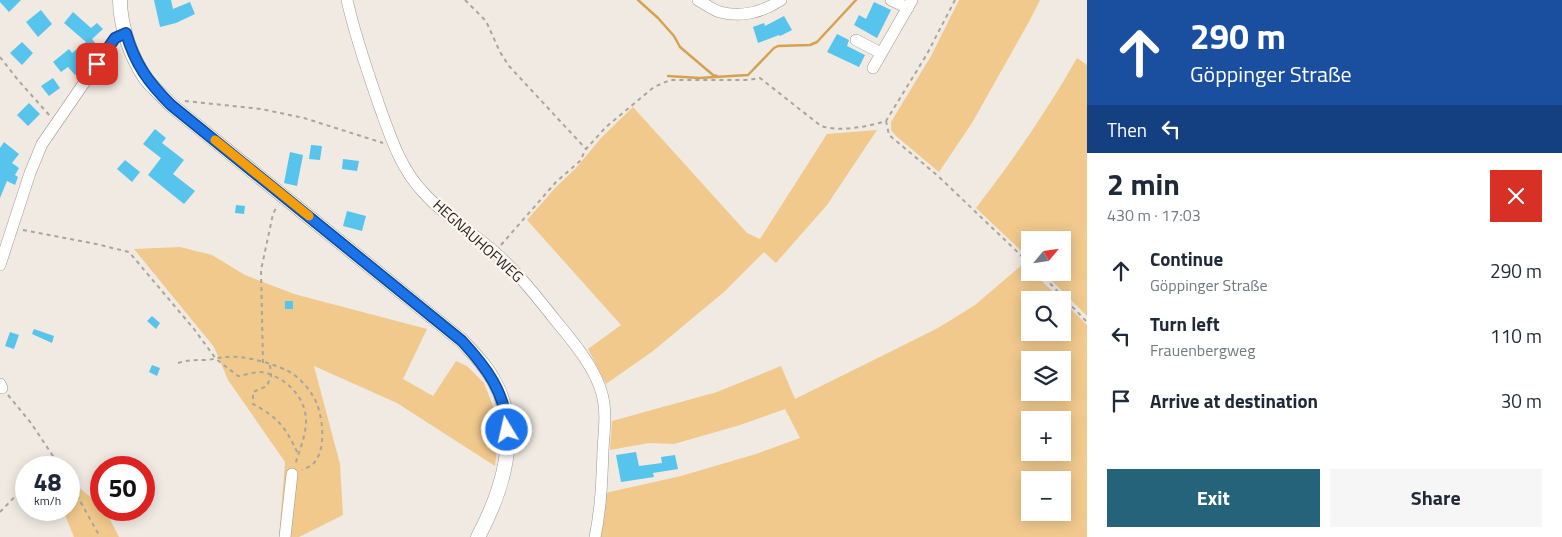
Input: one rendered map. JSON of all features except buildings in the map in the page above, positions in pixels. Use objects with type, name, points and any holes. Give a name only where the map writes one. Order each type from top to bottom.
[{"type":"main road","points":[[120,0],[131,50],[147,79],[171,105],[462,341],[496,383],[507,417],[505,468],[497,496],[478,537]]},
{"type":"street","name":"HEGNAUHOFWEG","points":[[348,0],[368,73],[392,143],[406,168],[423,192],[461,227],[495,252],[527,284],[571,340],[596,379],[602,395],[605,421],[599,519],[595,537]]},
{"type":"street","points":[[698,0],[719,12],[745,14],[755,13],[764,4],[782,0]]},
{"type":"street","points":[[873,68],[910,4],[891,0]]},
{"type":"street","points":[[1,261],[39,151],[56,122],[115,38],[126,33]]},
{"type":"street","points":[[856,40],[881,53]]},
{"type":"street","points":[[285,537],[292,474]]},
{"type":"path","points":[[466,0],[486,21],[500,52],[509,66],[586,149]]},
{"type":"path","points":[[495,252],[540,200],[580,161],[586,149],[606,127],[654,87],[670,80],[749,80],[760,78],[821,126],[831,129],[874,125],[886,121],[927,54],[955,0]]},
{"type":"path","points":[[0,57],[56,122]]},
{"type":"path","points":[[171,105],[184,101],[262,109],[304,118],[384,143],[392,143]]},
{"type":"path","points":[[886,121],[889,135],[938,176],[1021,255]]},
{"type":"path","points":[[263,363],[261,270],[273,214],[283,195]]},
{"type":"path","points":[[13,228],[129,252],[194,329],[216,359],[238,376],[260,372],[271,376],[285,382],[297,394],[305,412],[305,432],[298,454],[288,433],[273,415],[253,404],[252,392],[268,386],[271,376],[270,365]]},
{"type":"path","points":[[1048,281],[1087,322]]},
{"type":"path","points":[[178,363],[193,359],[238,357],[287,370],[302,382],[314,397],[320,413],[321,451],[312,465],[292,474]]},
{"type":"path","points":[[1,386],[31,423],[53,456]]},
{"type":"path","points":[[0,512],[15,497]]},
{"type":"path","points":[[80,501],[100,537]]},
{"type":"shaded area","points":[[959,0],[1040,0],[972,123],[939,172],[896,136],[891,130],[891,122],[931,56]]},
{"type":"shaded area","points":[[1077,58],[1087,65],[1087,316],[1071,300],[1071,291],[1062,291],[1052,281],[1071,281],[1071,231],[1021,231],[1021,250],[976,208],[1054,97]]},
{"type":"shaded area","points":[[633,107],[747,233],[760,239],[827,134],[877,130],[827,205],[776,263],[764,252],[724,292],[653,351],[606,384],[588,349],[621,325],[527,220],[556,187],[576,168],[601,138]]},
{"type":"shaded area","points":[[180,247],[212,255],[245,275],[294,294],[427,329],[403,379],[433,396],[456,361],[467,366],[484,383],[496,414],[498,438],[495,466],[397,403],[314,366],[340,464],[343,515],[299,537],[279,537],[285,462],[228,380],[214,347],[134,249]]},
{"type":"shaded area","points":[[1021,266],[1021,281],[1042,281],[1052,291],[1021,291],[1021,341],[1071,341],[1071,309],[1087,325],[1087,537],[598,537],[605,493],[681,476],[756,454],[800,438],[785,409],[740,425],[674,444],[649,443],[610,450],[612,421],[717,392],[781,366],[795,399],[938,328],[975,305]]},
{"type":"shaded area","points":[[80,488],[90,497],[90,521],[111,521],[119,537],[74,537],[67,521],[80,521]]},
{"type":"waterway","points":[[638,0],[658,18],[674,36],[680,47],[713,75],[717,76]]},
{"type":"waterway","points":[[668,76],[699,78],[748,75],[778,46],[810,45],[817,42],[856,0]]},
{"type":"slow traffic","points":[[215,140],[309,216]]},
{"type":"route","points":[[97,64],[115,38],[126,33],[131,50],[147,79],[171,105],[462,341],[496,383],[507,417],[507,430]]}]
